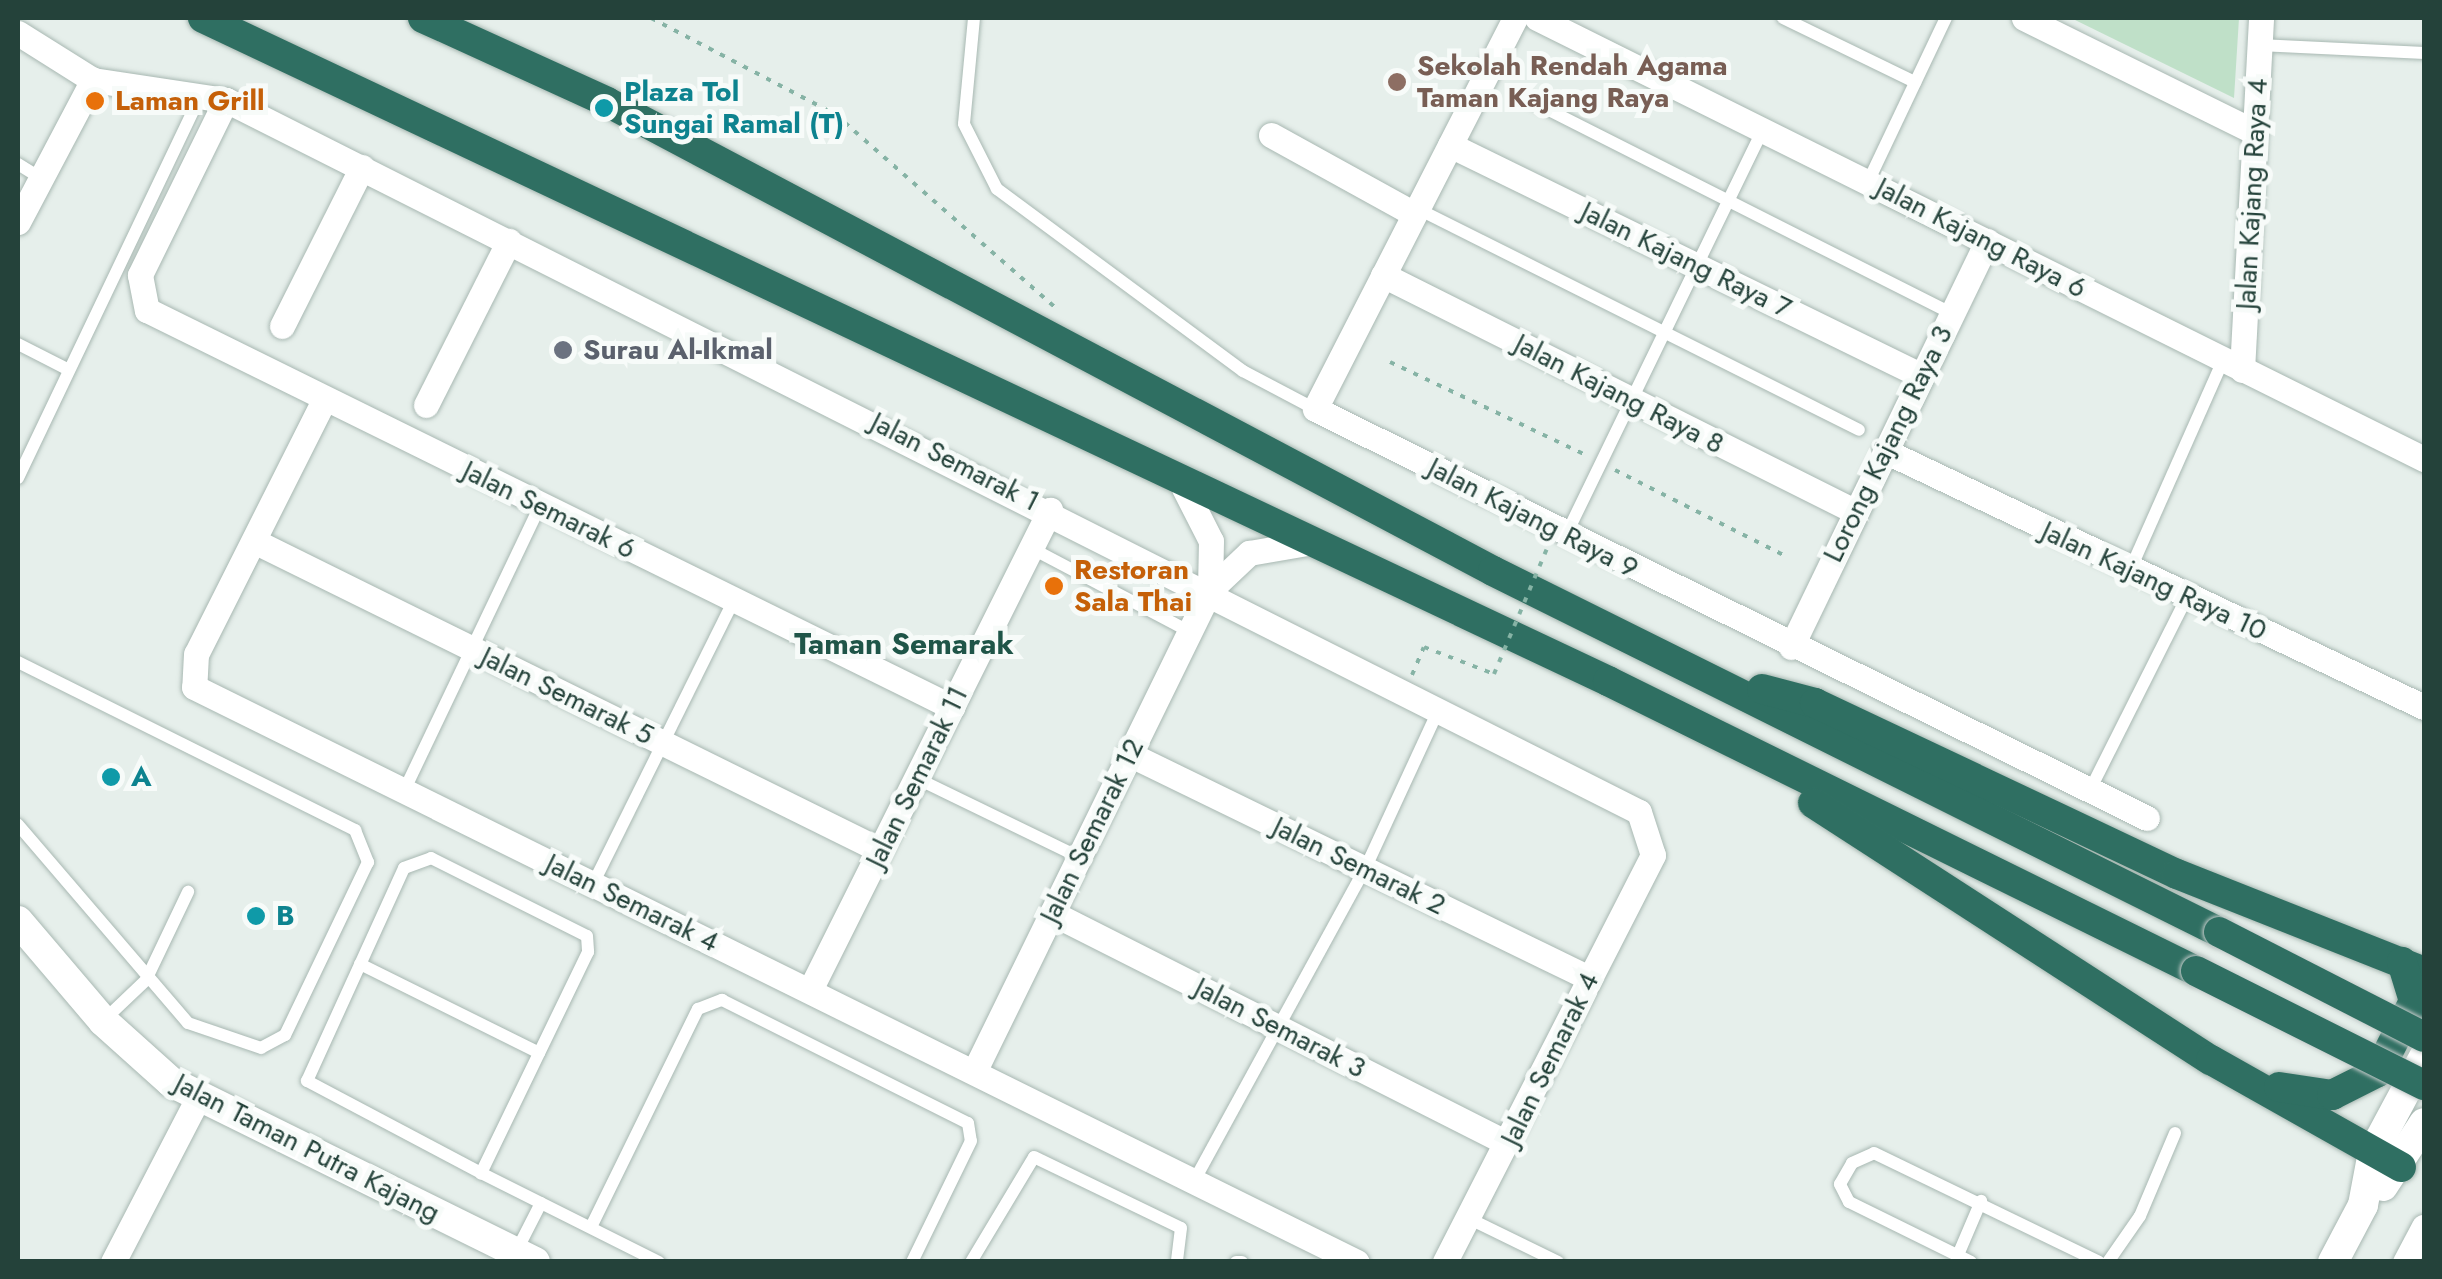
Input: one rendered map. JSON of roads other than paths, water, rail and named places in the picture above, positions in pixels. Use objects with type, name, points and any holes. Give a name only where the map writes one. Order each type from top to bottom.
[{"type":"highway","points":[[203,18],[1715,738],[2424,1085]]},
{"type":"highway","points":[[423,18],[608,102],[1701,673],[2424,1037]]},
{"type":"highway","points":[[1701,673],[1815,703],[2178,874],[2413,967],[2414,1001],[2405,1033],[2363,1084],[2313,1097],[2211,1060]]},
{"type":"highway","points":[[1715,738],[2211,1060],[2401,1167]]},
{"type":"street","points":[[1314,409],[1515,18]]},
{"type":"street","name":"Jalan Kajang Raya 6","points":[[1537,18],[2424,459]]},
{"type":"street","points":[[2024,18],[2255,132]]},
{"type":"street","name":"Jalan Kajang Raya 4","points":[[2232,365],[2255,132],[2261,18]]},
{"type":"street","points":[[18,33],[92,80],[18,222]]},
{"type":"street","name":"Jalan Semarak 1","points":[[92,80],[213,98],[509,240],[1622,797],[1639,812],[1653,855]]},
{"type":"street","name":"Jalan Semarak 6","points":[[213,98],[140,275],[147,310],[952,707]]},
{"type":"street","points":[[1271,135],[1416,212]]},
{"type":"street","name":"Jalan Kajang Raya 7","points":[[1450,145],[1922,376]]},
{"type":"street","points":[[282,326],[362,168]]},
{"type":"street","points":[[426,405],[509,240]]},
{"type":"street","name":"Lorong Kajang Raya 3","points":[[1790,647],[1987,241]]},
{"type":"street","name":"Jalan Kajang Raya 8","points":[[1382,275],[1856,512]]},
{"type":"street","name":"Jalan Semarak 4","points":[[324,400],[189,672],[194,687],[1356,1262]]},
{"type":"street","name":"Jalan Kajang Raya 9","points":[[1314,409],[1558,537],[2147,818]]},
{"type":"street","name":"Jalan Kajang Raya 10","points":[[1886,451],[2130,571],[2424,707]]},
{"type":"street","name":"Jalan Semarak 12","points":[[1184,488],[1211,541],[1210,590]]},
{"type":"street","name":"Jalan Semarak 11","points":[[810,990],[1050,510]]},
{"type":"street","name":"Jalan Semarak 5","points":[[254,541],[880,850]]},
{"type":"street","name":"Jalan Semarak 12","points":[[974,1072],[1210,590],[1250,553],[1307,543]]},
{"type":"street","name":"Jalan Semarak 2","points":[[1129,754],[1589,978]]},
{"type":"street","name":"Jalan Semarak 4","points":[[1445,1262],[1653,855]]},
{"type":"street","name":"Jalan Semarak 3","points":[[1052,913],[1508,1143]]},
{"type":"street","name":"Jalan Taman Putra Kajang","points":[[18,921],[145,1064],[199,1096],[526,1257]]},
{"type":"street","points":[[2363,1206],[2373,1152],[2424,1056]]},
{"type":"street","points":[[113,1262],[199,1096]]},
{"type":"street","points":[[2334,1262],[2363,1206],[2401,1167],[2424,1123]]},
{"type":"street","points":[[2404,1262],[2424,1227]]},
{"type":"lane","points":[[974,18],[964,124],[997,189],[1202,342],[1314,409]]},
{"type":"lane","points":[[1783,18],[1915,82]]},
{"type":"lane","points":[[1868,182],[1946,18]]},
{"type":"lane","points":[[2260,45],[2424,53]]},
{"type":"lane","points":[[18,478],[70,370],[213,98]]},
{"type":"lane","points":[[1524,98],[1729,196],[1952,314]]},
{"type":"lane","points":[[1558,537],[1762,129]]},
{"type":"lane","points":[[18,164],[40,178]]},
{"type":"lane","points":[[1416,212],[1663,329],[1860,430]]},
{"type":"lane","points":[[18,344],[70,370]]},
{"type":"lane","points":[[2130,571],[2232,365]]},
{"type":"lane","points":[[404,791],[540,506]]},
{"type":"lane","points":[[1031,548],[1190,632]]},
{"type":"lane","points":[[2090,790],[2187,597]]},
{"type":"lane","points":[[593,884],[734,600]]},
{"type":"lane","points":[[18,662],[355,830],[366,852],[274,1044],[188,1023],[146,980],[18,825]]},
{"type":"lane","points":[[1194,1181],[1365,869],[1441,705]]},
{"type":"lane","points":[[916,778],[1080,856]]},
{"type":"lane","points":[[481,1173],[588,952],[580,928],[420,859],[404,868],[307,1081],[481,1173],[659,1262]]},
{"type":"lane","points":[[103,1020],[146,980],[188,892]]},
{"type":"lane","points":[[360,964],[539,1053]]},
{"type":"lane","points":[[591,1228],[698,1009],[722,1000],[968,1123],[972,1141],[912,1262]]},
{"type":"lane","points":[[2108,1262],[2140,1216],[2175,1134]]},
{"type":"lane","points":[[1981,1201],[1965,1258],[1850,1202],[1840,1184],[1852,1163],[1874,1153],[1981,1201],[2098,1262]]},
{"type":"lane","points":[[972,1262],[1034,1156],[1181,1228],[1177,1262]]},
{"type":"lane","points":[[526,1257],[541,1202]]},
{"type":"lane","points":[[1470,1218],[1558,1262]]},
{"type":"place","name":"Sekolah Rendah Agama Taman Kajang Raya","points":[[1397,82]]},
{"type":"place","name":"Laman Grill","points":[[95,101]]},
{"type":"place","name":"Plaza Tol Sungai Ramal (T)","points":[[604,108]]},
{"type":"place","name":"Surau Al-Ikmal","points":[[563,350]]},
{"type":"place","name":"Restoran Sala Thai","points":[[1054,586]]},
{"type":"place","name":"A","points":[[111,777]]},
{"type":"place","name":"B","points":[[256,916]]},
{"type":"district","name":"Taman Semarak","points":[[904,644]]}]
